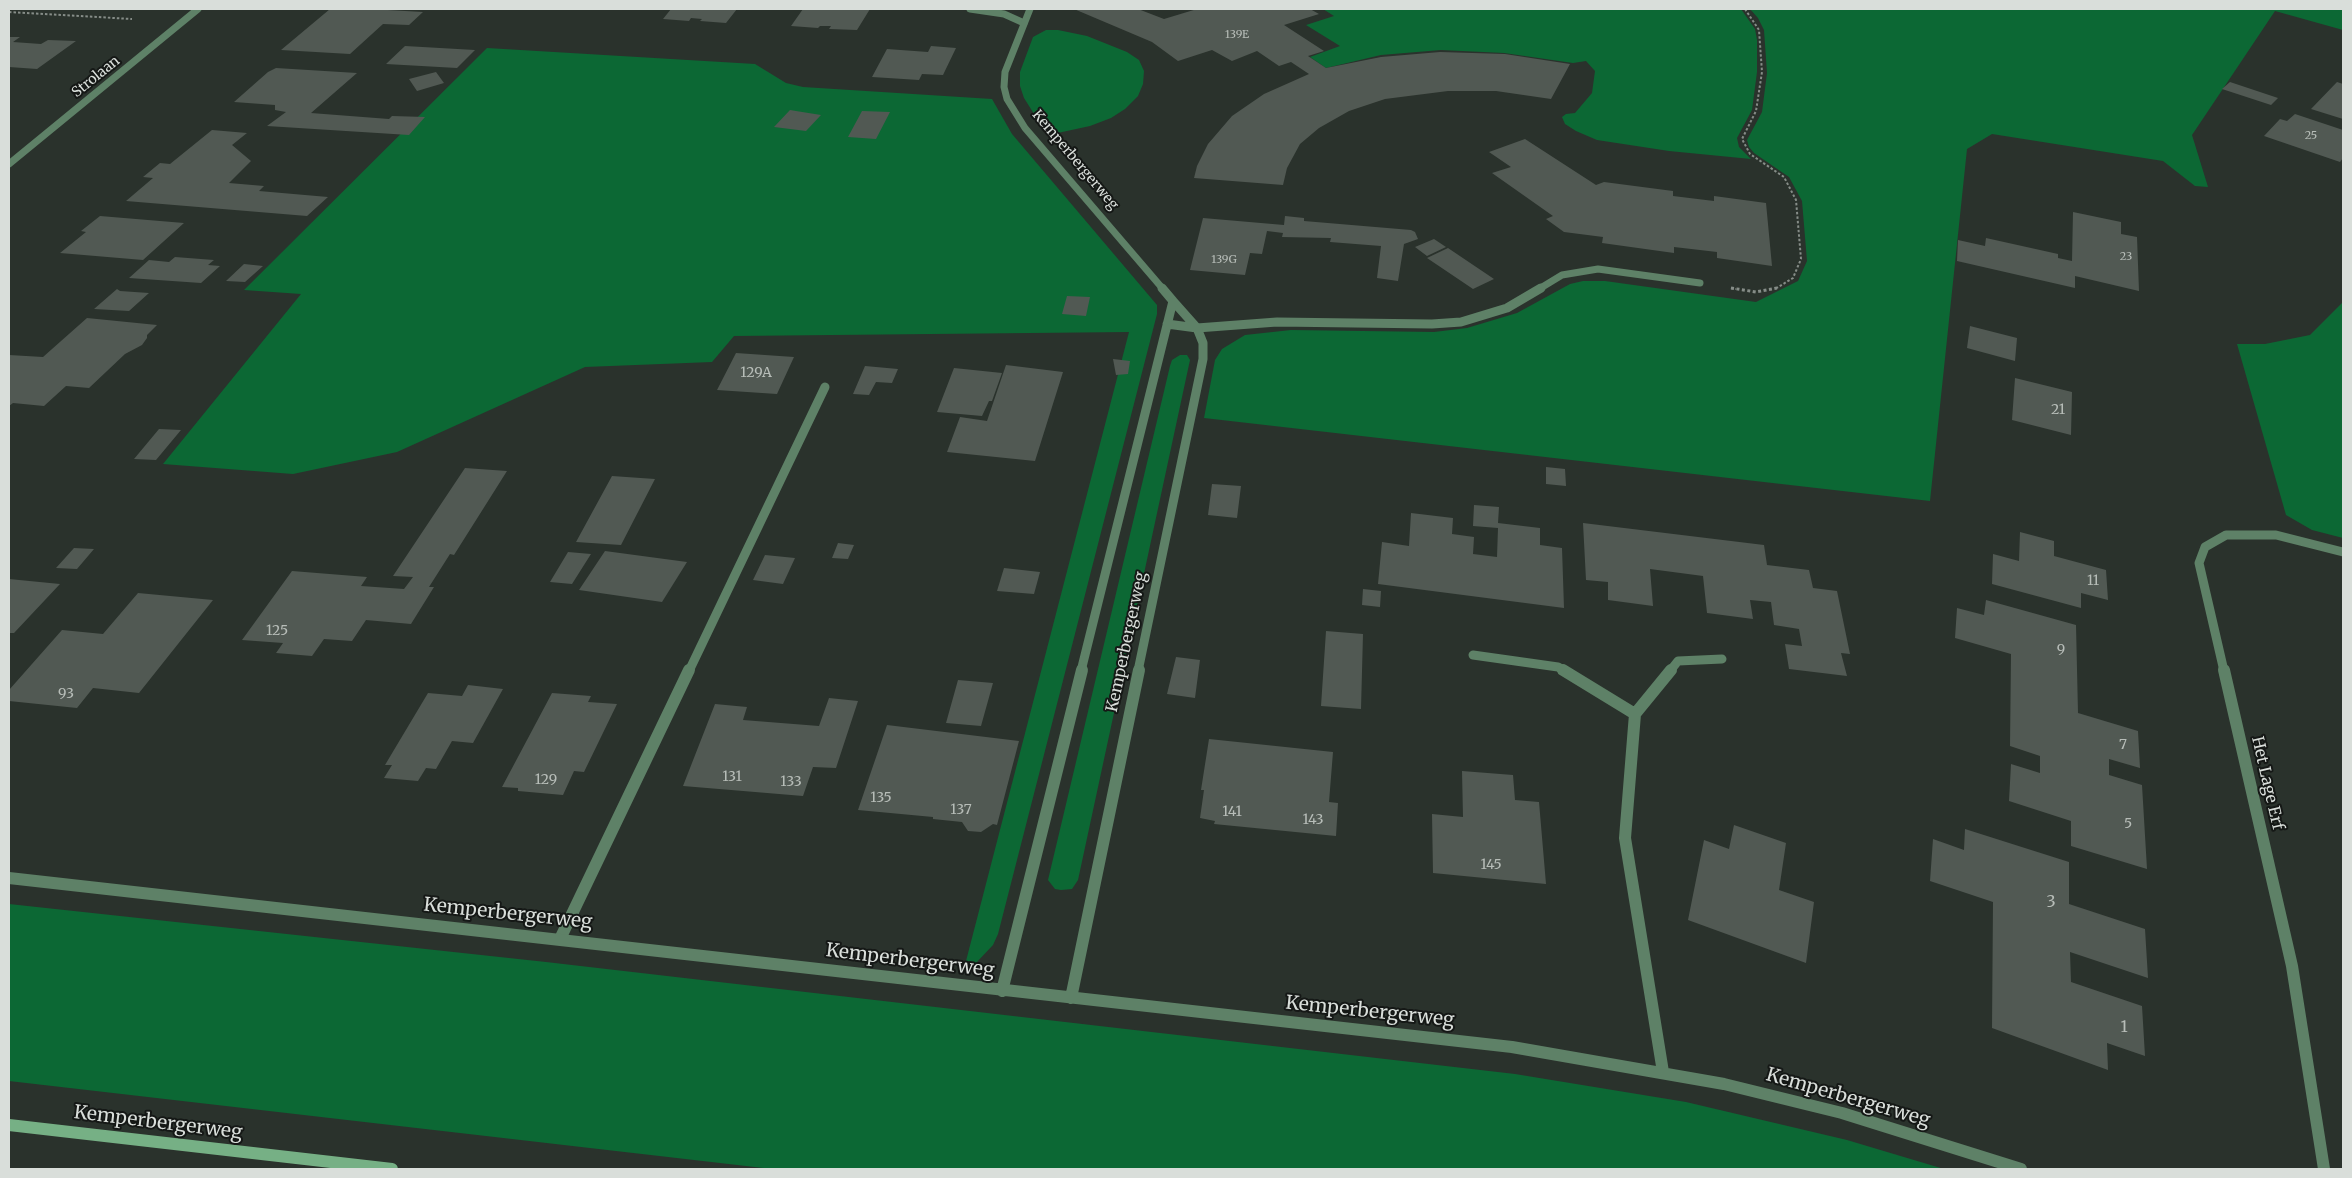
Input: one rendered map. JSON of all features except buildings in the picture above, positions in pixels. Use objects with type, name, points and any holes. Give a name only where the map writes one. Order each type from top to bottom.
[{"type":"main road","name":"Kemperbergerweg","points":[[9,1125],[392,1169]]},
{"type":"street","name":"Strolaan","points":[[9,164],[198,9]]},
{"type":"street","points":[[970,9],[1004,14],[1024,23]]},
{"type":"street","name":"Kemperbergerweg","points":[[1030,9],[1005,72],[1004,86],[1014,112],[1025,128],[1197,328],[1203,343],[1204,359],[1071,998]]},
{"type":"street","points":[[1167,324],[1197,328],[1277,322],[1432,324],[1461,322],[1507,308],[1562,275],[1598,269],[1700,283]]},
{"type":"street","name":"Kemperbergerweg","points":[[1002,991],[1173,301]]},
{"type":"street","points":[[560,938],[825,387]]},
{"type":"street","name":"Het Lage Erf","points":[[2324,1169],[2292,966],[2199,563],[2205,547],[2226,535],[2276,535],[2343,552]]},
{"type":"street","points":[[1473,655],[1558,667],[1635,714]]},
{"type":"street","points":[[1663,1072],[1625,838],[1635,714],[1678,661],[1722,659]]},
{"type":"street","name":"Kemperbergerweg","points":[[9,878],[560,938],[1002,991],[1512,1047],[1724,1084],[1842,1113],[2021,1169]]},
{"type":"path","points":[[1700,283],[1756,292],[1775,289],[1794,278],[1802,259],[1796,200],[1784,177],[1750,154],[1744,146],[1742,139],[1756,111],[1762,72],[1762,41],[1759,30],[1745,9]]},
{"type":"path","points":[[9,12],[182,22]]},
{"type":"green space","points":[[1323,9],[1741,9],[1755,29],[1757,40],[1757,72],[1752,110],[1737,138],[1739,147],[1751,159],[1669,151],[1597,140],[1576,131],[1565,124],[1562,117],[1566,114],[1575,113],[1592,93],[1595,71],[1586,61],[1573,63],[1504,53],[1441,50],[1381,55],[1326,68],[1310,57],[1340,46],[1306,25],[1334,16]]},
{"type":"green space","points":[[1750,9],[2343,9],[2343,30],[2275,11],[2192,135],[2208,187],[2195,186],[2163,161],[1992,134],[1967,149],[1930,501],[1204,418],[1215,360],[1222,349],[1245,335],[1291,330],[1434,332],[1467,328],[1517,313],[1570,284],[1583,281],[1605,281],[1756,302],[1798,281],[1807,261],[1802,201],[1789,177],[1754,153],[1749,147],[1747,140],[1762,112],[1767,73],[1764,30],[1758,18]]},
{"type":"green space","points":[[1046,30],[1058,30],[1087,36],[1127,52],[1139,60],[1144,71],[1143,84],[1138,96],[1125,109],[1111,118],[1090,126],[1053,134],[1046,133],[1024,98],[1020,86],[1020,72],[1033,37]]},
{"type":"green space","points":[[487,48],[755,64],[786,83],[803,87],[992,99],[1012,134],[1157,305],[1157,314],[998,934],[993,945],[976,963],[966,961],[1129,332],[734,336],[712,362],[585,367],[397,452],[293,474],[163,464],[301,294],[244,290]]},
{"type":"green space","points":[[2343,302],[2343,538],[2312,530],[2286,515],[2237,344],[2265,344],[2310,335]]},
{"type":"green space","points":[[1180,355],[1187,355],[1190,360],[1078,880],[1072,889],[1055,889],[1048,880],[1170,366],[1172,360]]},
{"type":"green space","points":[[9,904],[546,962],[1515,1074],[1686,1102],[1847,1140],[1944,1169],[772,1169],[9,1081]]}]
